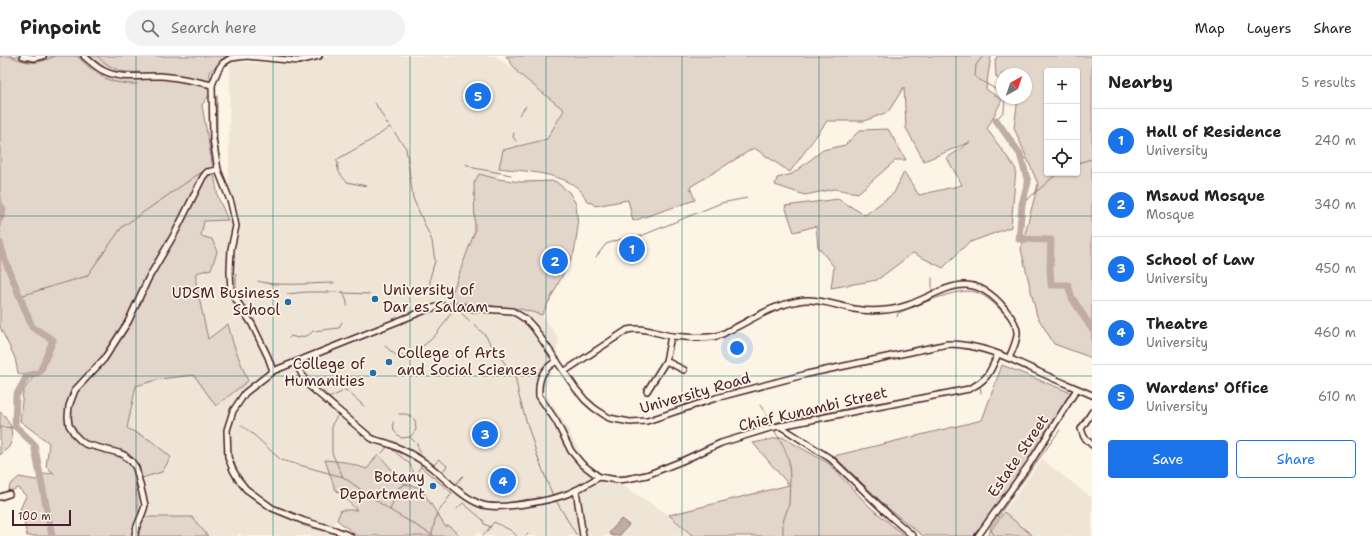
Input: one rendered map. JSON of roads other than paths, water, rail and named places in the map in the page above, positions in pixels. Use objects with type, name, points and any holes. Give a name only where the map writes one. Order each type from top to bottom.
[{"type":"street","points":[[23,56],[34,58],[43,56]]},
{"type":"street","points":[[84,56],[103,71],[126,77],[159,76],[212,85]]},
{"type":"street","points":[[273,371],[268,356],[252,324],[231,292],[231,249],[236,226],[231,203],[218,170],[213,139],[212,85],[218,70],[223,63],[230,58],[247,56],[298,62],[319,56]]},
{"type":"street","points":[[135,536],[135,531],[145,506],[136,468],[124,455],[85,444],[75,435],[69,425],[69,406],[75,390],[104,359],[128,322],[148,279],[175,233],[203,177],[208,172],[218,170]]},
{"type":"street","points":[[565,371],[627,330],[638,329],[671,336],[717,336],[778,307],[801,301],[822,302],[862,310],[886,310],[917,302],[949,288],[962,285],[980,287],[994,296],[1015,322],[1018,336],[1010,358]]},
{"type":"street","name":"University Road","points":[[350,536],[304,521],[272,508],[246,489],[233,470],[228,457],[227,430],[233,411],[245,393],[273,371],[407,317],[440,306],[512,311],[530,322],[576,389],[594,408],[609,418],[630,422],[648,421],[716,398],[807,374],[942,345],[956,344],[972,346],[1010,358],[1092,395]]},
{"type":"street","points":[[647,391],[666,361],[671,336]]},
{"type":"street","name":"Chief Kunambi Street","points":[[557,361],[544,370],[538,396],[556,421],[571,451],[582,464],[599,477],[617,480],[638,478],[682,462],[721,443],[780,426],[969,389],[977,385],[988,376],[998,354]]},
{"type":"street","points":[[666,361],[684,370]]},
{"type":"street","points":[[296,362],[307,384],[371,438],[377,442],[394,445],[424,462],[455,489],[479,504],[487,507],[496,507],[532,503],[567,494],[599,477]]},
{"type":"street","name":"Estate Street","points":[[978,536],[1030,463],[1077,389]]},
{"type":"street","points":[[1092,412],[1081,429],[1084,437],[1092,445]]},
{"type":"street","points":[[780,426],[806,441],[831,459],[891,517],[914,536]]},
{"type":"street","points":[[576,490],[583,536]]},
{"type":"street","points":[[0,497],[9,494]]},
{"type":"waterway","points":[[10,56],[28,62],[43,61],[55,56]]},
{"type":"waterway","points":[[77,56],[97,74],[104,78],[127,84],[137,84]]},
{"type":"waterway","points":[[97,56],[117,70],[140,72]]},
{"type":"waterway","points":[[983,56],[976,65],[975,77],[996,89]]},
{"type":"waterway","points":[[217,96],[217,143],[221,171]]},
{"type":"waterway","points":[[375,103],[388,125]]},
{"type":"waterway","points":[[996,120],[1004,111],[1005,104]]},
{"type":"waterway","points":[[519,115],[526,106]]},
{"type":"waterway","points":[[996,120],[1020,154],[1028,182],[1022,204],[1019,239],[1051,240],[1051,285],[1068,285],[1072,298],[1092,329]]},
{"type":"waterway","points":[[210,122],[210,146],[215,168]]},
{"type":"waterway","points":[[366,186],[347,182],[341,175],[336,160],[373,139],[390,127],[406,148],[413,198],[432,241],[435,261],[430,278],[430,289]]},
{"type":"waterway","points":[[514,133],[513,137],[516,141]]},
{"type":"waterway","points":[[1080,162],[1092,159]]},
{"type":"waterway","points":[[466,164],[474,168],[511,175]]},
{"type":"waterway","points":[[20,296],[87,276],[122,227],[205,171]]},
{"type":"waterway","points":[[1022,204],[1055,176]]},
{"type":"waterway","points":[[596,257],[606,244],[624,238],[641,236],[721,203],[747,198]]},
{"type":"waterway","points":[[0,205],[3,209],[0,219]]},
{"type":"waterway","points":[[0,243],[5,260],[32,327],[53,340],[40,372],[27,376],[16,396],[15,426],[34,444],[52,536]]},
{"type":"waterway","points":[[236,274],[236,289],[242,303]]},
{"type":"waterway","points":[[932,278],[932,292]]},
{"type":"waterway","points":[[258,281],[274,284],[334,283]]},
{"type":"waterway","points":[[412,286],[420,290],[442,289],[453,301]]},
{"type":"waterway","points":[[343,291],[347,306]]},
{"type":"waterway","points":[[897,317],[898,313],[926,302],[958,292],[967,291],[979,293],[984,296],[994,303],[1009,319]]},
{"type":"waterway","points":[[287,294],[337,292]]},
{"type":"waterway","points":[[341,292],[369,294]]},
{"type":"waterway","points":[[232,299],[236,304]]},
{"type":"waterway","points":[[827,300],[859,307],[873,308]]},
{"type":"waterway","points":[[458,310],[485,335],[515,376],[525,417],[538,458],[553,496]]},
{"type":"waterway","points":[[421,347],[435,336],[452,311]]},
{"type":"waterway","points":[[309,335],[313,331],[339,328],[342,322]]},
{"type":"waterway","points":[[289,338],[291,336],[298,338],[308,335]]},
{"type":"waterway","points":[[385,346],[399,358],[402,354],[409,361],[415,353]]},
{"type":"waterway","points":[[827,367],[889,354]]},
{"type":"waterway","points":[[990,365],[991,358]]},
{"type":"waterway","points":[[1027,364],[1066,381]]},
{"type":"waterway","points":[[297,376],[303,381]]},
{"type":"waterway","points":[[765,383],[774,379],[783,378]]},
{"type":"waterway","points":[[980,387],[981,393]]},
{"type":"waterway","points":[[331,397],[346,390],[364,406]]},
{"type":"waterway","points":[[323,391],[348,416]]},
{"type":"waterway","points":[[899,400],[914,397]]},
{"type":"waterway","points":[[739,435],[766,425],[793,418],[896,400]]},
{"type":"waterway","points":[[760,405],[772,423]]},
{"type":"waterway","points":[[393,422],[394,431],[401,438],[410,437],[416,430],[415,420],[407,414],[399,414]]},
{"type":"waterway","points":[[338,415],[332,424],[332,453],[343,477],[390,510],[434,536]]},
{"type":"waterway","points":[[241,425],[281,460],[343,477]]},
{"type":"waterway","points":[[0,427],[17,428]]},
{"type":"waterway","points":[[363,428],[375,437]]},
{"type":"waterway","points":[[774,430],[784,447],[789,461],[789,504],[783,522],[783,536]]},
{"type":"waterway","points":[[1017,489],[1060,430]]},
{"type":"waterway","points":[[410,437],[417,444],[422,458]]},
{"type":"waterway","points":[[382,453],[388,446],[410,464],[415,476]]},
{"type":"waterway","points":[[598,473],[617,476],[638,474],[697,451]]},
{"type":"waterway","points":[[434,465],[439,459],[447,466],[441,474]]},
{"type":"waterway","points":[[390,510],[398,488],[413,480],[422,464]]},
{"type":"waterway","points":[[421,467],[452,493],[436,515],[432,534]]},
{"type":"waterway","points":[[454,486],[463,476]]},
{"type":"waterway","points":[[995,536],[990,529],[1014,493]]},
{"type":"waterway","points":[[537,497],[547,498]]},
{"type":"waterway","points":[[500,504],[529,499]]},
{"type":"waterway","points":[[555,499],[577,536]]},
{"type":"waterway","points":[[457,509],[463,503],[483,520],[484,524],[491,527]]},
{"type":"waterway","points":[[483,536],[494,522],[510,530],[517,536]]},
{"type":"waterway","points":[[302,525],[342,536]]},
{"type":"place","name":"Wardens' Office","points":[[478,96]]},
{"type":"place","name":"Hall of Residence","points":[[632,249]]},
{"type":"place","name":"Msaud Mosque","points":[[555,261]]},
{"type":"place","name":"University of Dar es Salaam","points":[[375,299]]},
{"type":"place","name":"UDSM Business School","points":[[288,302]]},
{"type":"place","name":"College of Arts and Social Sciences","points":[[389,362]]},
{"type":"place","name":"College of Humanities","points":[[373,373]]},
{"type":"place","name":"School of Law","points":[[485,434]]},
{"type":"place","name":"Theatre","points":[[503,481]]},
{"type":"place","name":"Botany Department","points":[[433,486]]}]
